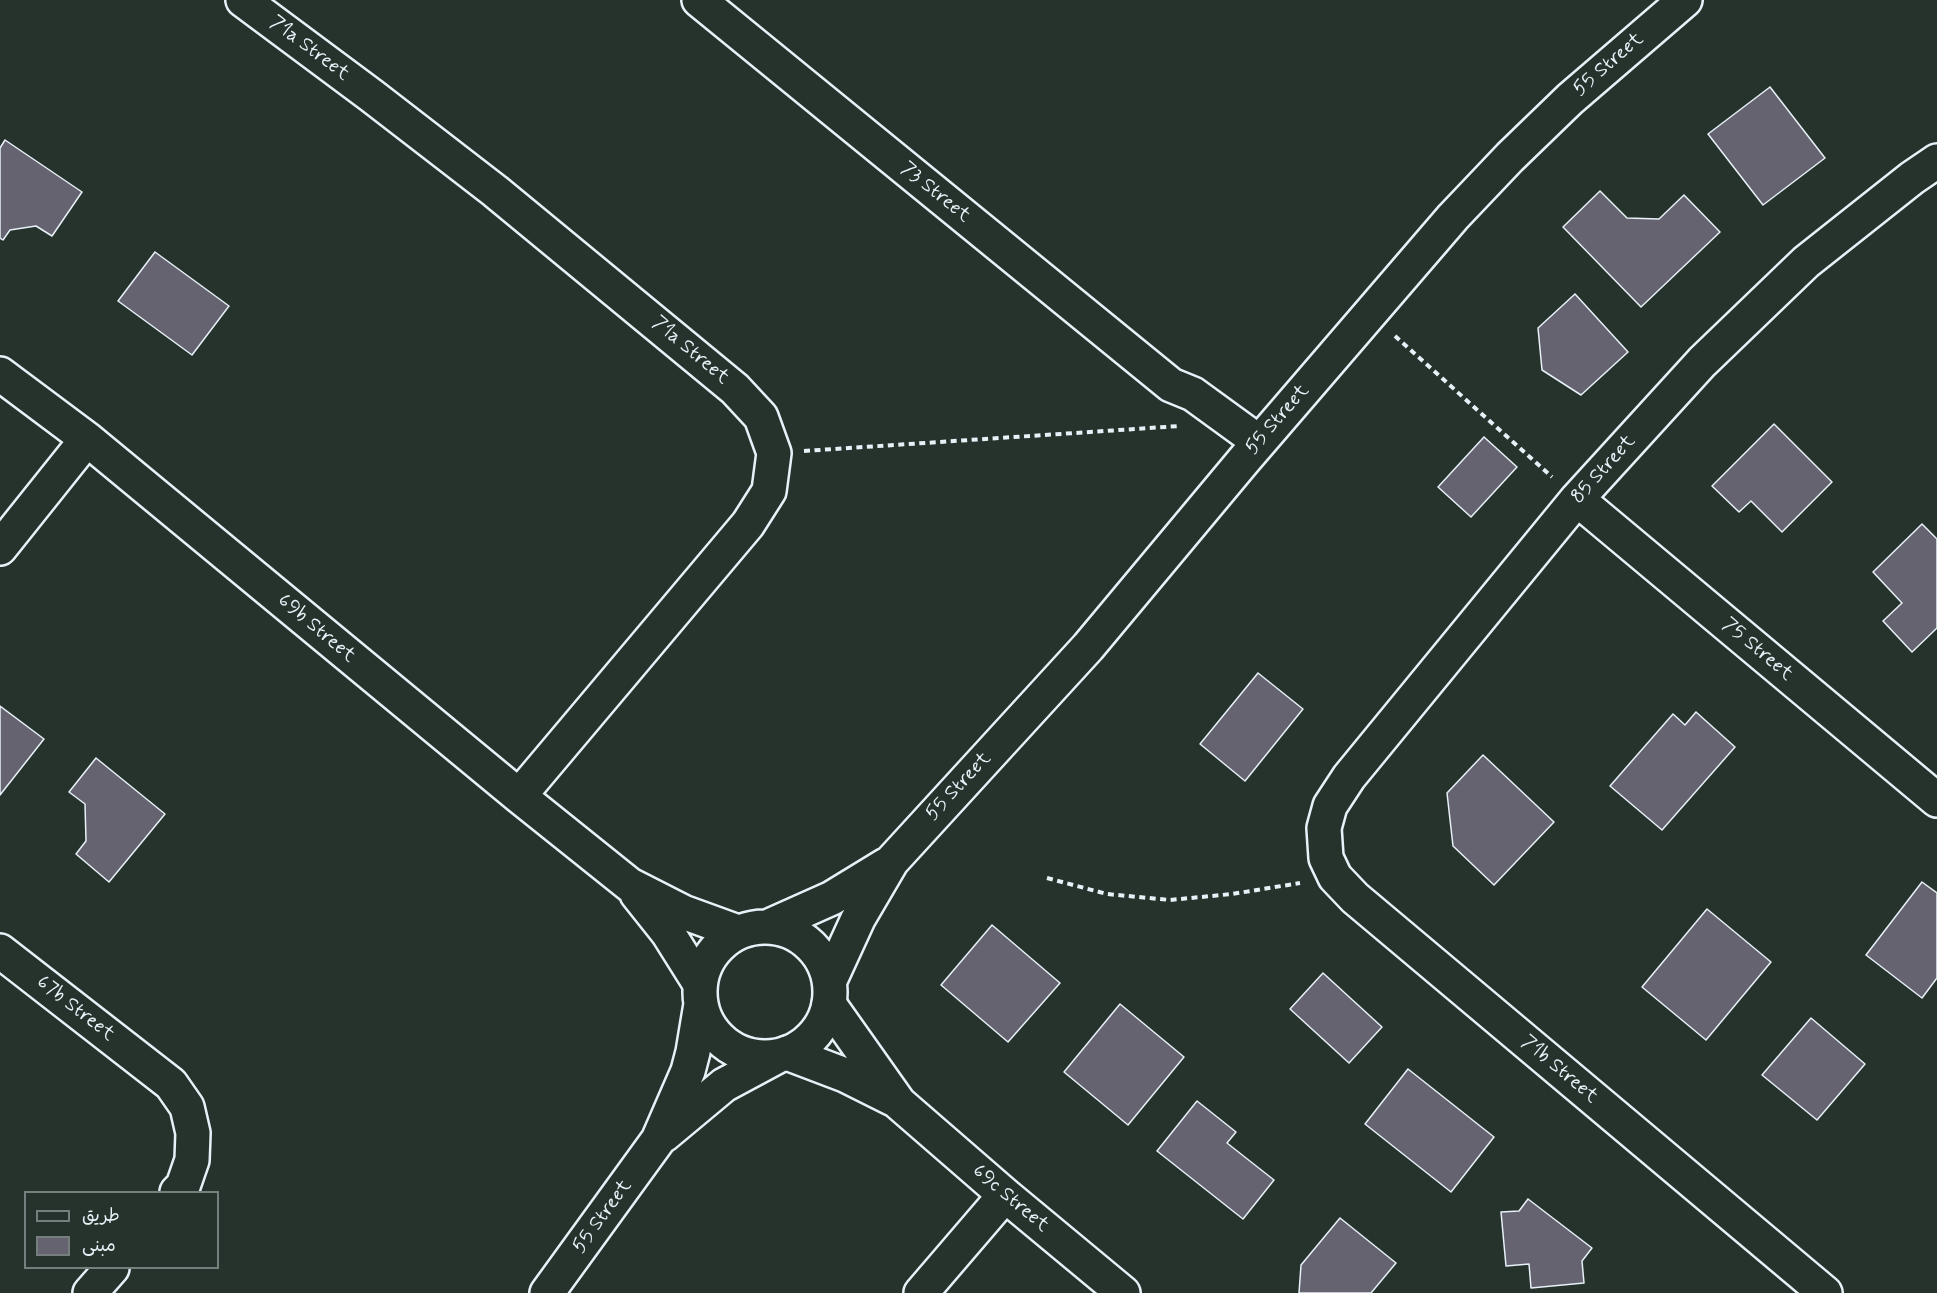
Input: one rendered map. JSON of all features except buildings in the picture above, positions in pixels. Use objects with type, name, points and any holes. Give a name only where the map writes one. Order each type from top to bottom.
[{"type":"street","name":"71a Street","points":[[243,0],[495,191],[735,389],[761,417],[774,453],[769,491],[748,524],[519,796]]},
{"type":"street","name":"73 Street","points":[[699,0],[1171,386],[1193,394],[1252,451]]},
{"type":"street","name":"55 Street","points":[[829,992],[858,919],[892,861],[1088,647],[1252,451],[1453,217],[1570,99],[1684,0]]},
{"type":"street","name":"85 Street","points":[[1324,828],[1330,806],[1349,777],[1577,499],[1702,362],[1806,262],[1912,178],[1937,161]]},
{"type":"street","name":"69b Street","points":[[0,374],[87,440],[630,885],[683,912],[753,930]]},
{"type":"street","name":"73 Street","points":[[1171,386],[1182,405],[1203,424],[1252,451]]},
{"type":"street","points":[[0,548],[87,440]]},
{"type":"street","name":"75 Street","points":[[1577,499],[1931,785]]},
{"type":"street","name":"71b Street","points":[[1324,828],[1326,858],[1335,877],[1364,906],[1825,1293]]},
{"type":"street","name":"55 Street","points":[[753,930],[832,898],[863,881],[892,861]]},
{"type":"street","name":"69b Street","points":[[630,885],[668,933],[701,994]]},
{"type":"street","points":[[753,930],[789,931],[807,942],[822,959],[829,992],[821,1025],[807,1042],[783,1054],[757,1056],[738,1051],[721,1039],[708,1023],[701,994],[707,963],[720,945],[753,930]]},
{"type":"street","name":"67b Street","points":[[0,951],[171,1084],[187,1107],[194,1133],[192,1160],[183,1186],[178,1191]]},
{"type":"street","name":"69c Street","points":[[829,992],[899,1102]]},
{"type":"street","name":"55 Street","points":[[547,1293],[658,1140],[688,1071],[701,994]]},
{"type":"street","name":"55 Street","points":[[658,1140],[724,1085],[783,1054]]},
{"type":"street","name":"69c Street","points":[[783,1054],[845,1075],[899,1102],[1005,1195],[1123,1293]]},
{"type":"street","points":[[921,1293],[1005,1195]]},
{"type":"street","points":[[90,1293],[111,1269]]},
{"type":"path","points":[[1370,313],[1577,499]]},
{"type":"path","points":[[774,453],[1203,424]]},
{"type":"path","points":[[1047,878],[1107,894],[1170,900],[1232,894],[1335,877]]}]
